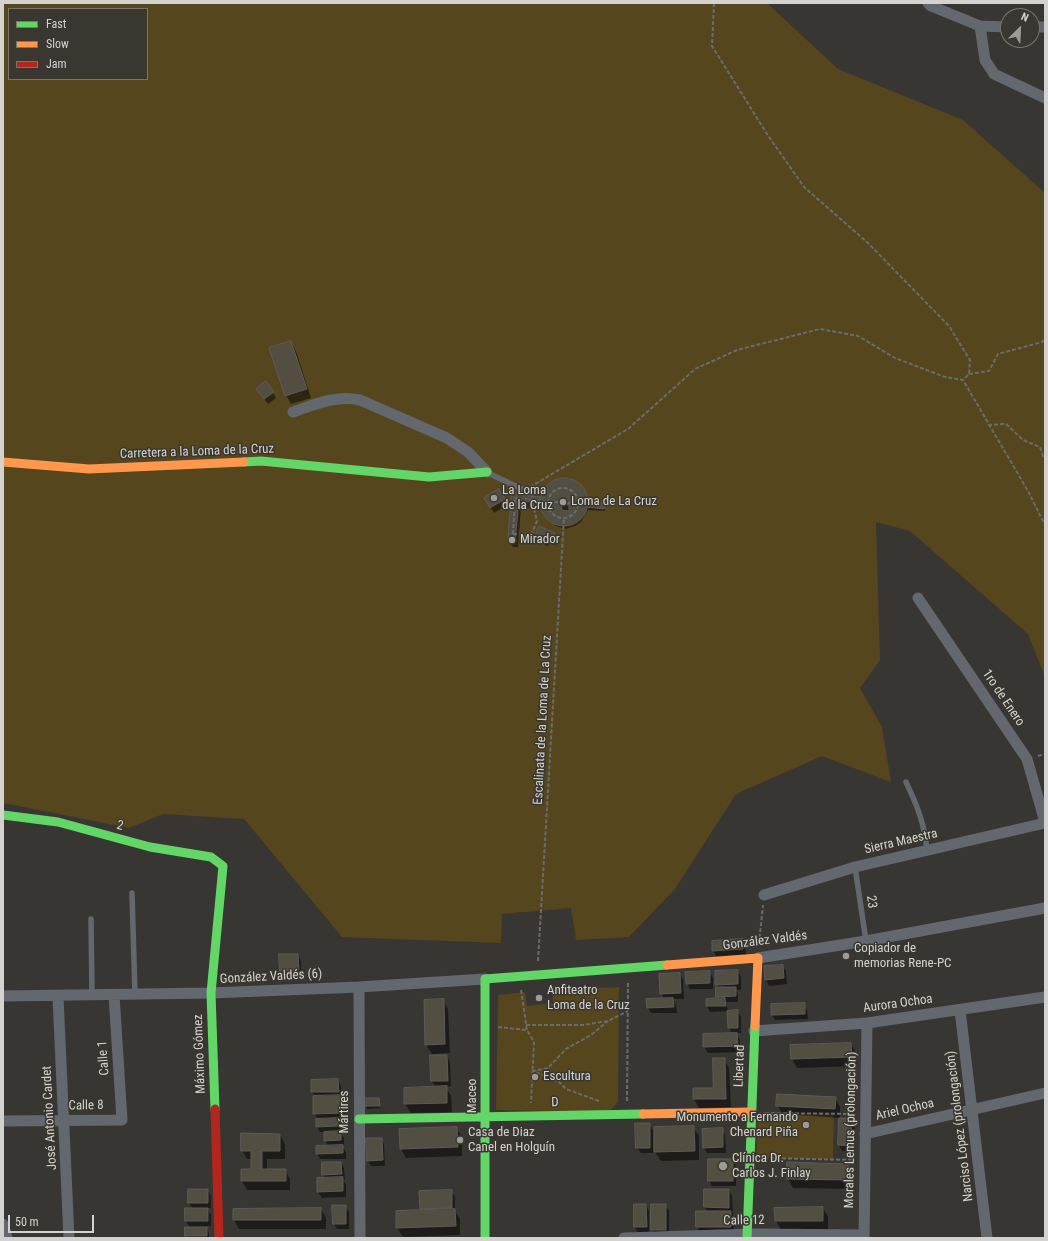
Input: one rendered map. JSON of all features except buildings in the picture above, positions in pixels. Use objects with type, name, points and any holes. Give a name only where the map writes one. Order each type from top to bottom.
[{"type":"street","points":[[928,3],[931,6],[980,26],[1000,27]]},
{"type":"street","points":[[980,26],[985,60],[994,74],[1045,98]]},
{"type":"street","points":[[293,412],[334,398],[347,397],[360,400],[447,438],[468,452],[487,472]]},
{"type":"street","name":"Carretera a la Loma de la Cruz","points":[[3,462],[89,469],[261,461],[429,477],[487,472]]},
{"type":"street","name":"1ro de Enero","points":[[918,598],[1027,759],[1045,822]]},
{"type":"street","name":"2","points":[[3,815],[58,822],[150,847],[211,857],[221,862],[224,870]]},
{"type":"street","name":"Sierra Maestra","points":[[764,895],[855,867],[1045,822]]},
{"type":"street","name":"Máximo Gómez","points":[[220,1238],[211,993],[224,870]]},
{"type":"street","name":"González Valdés","points":[[485,978],[627,966],[758,958],[866,941],[1045,908]]},
{"type":"street","name":"Libertad","points":[[747,1236],[758,958]]},
{"type":"street","name":"González Valdés (6)","points":[[3,996],[58,997],[211,993],[359,987],[485,978]]},
{"type":"street","name":"Maceo","points":[[485,978],[485,1238]]},
{"type":"street","name":"Mártires","points":[[359,987],[360,1238]]},
{"type":"street","name":"Calle 1","points":[[114,995],[122,1120]]},
{"type":"street","name":"Aurora Ochoa","points":[[754,1031],[867,1023],[1045,996]]},
{"type":"street","name":"José Antonio Cardet","points":[[58,997],[65,1121],[69,1238]]},
{"type":"street","name":"Narciso López (prolongación)","points":[[960,1010],[988,1238]]},
{"type":"street","name":"Morales Lemus (prolongación)","points":[[864,1237],[867,1023]]},
{"type":"street","name":"Ariel Ochoa","points":[[865,1134],[1045,1093]]},
{"type":"street","name":"D","points":[[359,1119],[751,1112]]},
{"type":"street","name":"Calle 8","points":[[3,1121],[122,1120]]},
{"type":"street","points":[[3,1224],[7,1238]]},
{"type":"street","name":"Calle 12","points":[[624,1238],[747,1236],[864,1237]]},
{"type":"lane","points":[[487,472],[524,490]]},
{"type":"lane","points":[[906,782],[922,817],[926,831],[927,851]]},
{"type":"lane","name":"23","points":[[855,867],[866,941]]},
{"type":"lane","points":[[132,893],[135,995]]},
{"type":"lane","points":[[91,919],[92,996]]},
{"type":"path","points":[[714,3],[712,46],[771,140],[804,187],[868,243],[949,326],[970,360],[969,374]]},
{"type":"path","points":[[524,490],[628,429],[694,370],[737,350],[760,344],[820,330],[858,336],[895,358],[945,377],[963,380]]},
{"type":"path","points":[[963,380],[969,374],[989,371],[998,354],[1042,342],[1045,339]]},
{"type":"path","points":[[963,380],[1028,491],[1045,525]]},
{"type":"path","points":[[988,425],[1006,424],[1023,440],[1040,446],[1043,456],[1045,456]]},
{"type":"path","points":[[562,488],[572,491],[575,494],[578,504],[572,515],[564,517],[554,514],[549,506],[549,501],[553,492],[562,488]]},
{"type":"path","points":[[512,540],[515,498],[602,506]]},
{"type":"path","points":[[513,534],[531,535],[537,521],[532,500]]},
{"type":"path","name":"Escalinata de la Loma de La Cruz","points":[[538,974],[540,914],[564,517]]},
{"type":"path","points":[[758,958],[764,895]]},
{"type":"path","points":[[627,966],[627,1114]]},
{"type":"path","points":[[522,996],[527,1030],[534,1042],[531,1116]]},
{"type":"path","points":[[533,1070],[548,1068],[566,1049],[591,1035],[608,1021],[628,1011]]},
{"type":"path","points":[[526,1025],[583,1025],[608,1021]]},
{"type":"path","points":[[486,1025],[527,1030]]},
{"type":"path","points":[[533,1070],[559,1082],[566,1089],[605,1103]]},
{"type":"path","points":[[751,1112],[866,1114]]},
{"type":"path","points":[[750,1158],[865,1160]]},
{"type":"shaded area","points":[[3,3],[767,3],[838,69],[963,120],[1045,193],[1045,677],[1028,634],[910,531],[876,522],[880,660],[860,688],[882,727],[891,782],[822,756],[736,794],[675,889],[629,937],[576,940],[571,908],[502,914],[501,943],[342,937],[244,819],[163,814],[129,828],[3,803]]},
{"type":"shaded area","points":[[619,987],[618,1102],[609,1112],[496,1110],[498,995],[525,992],[527,1006],[553,1003],[552,990]]},
{"type":"shaded area","points":[[758,1112],[834,1113],[833,1159],[756,1158]]},
{"type":"traffic: fast","points":[[244,462],[261,461],[429,477],[487,472]]},
{"type":"traffic: fast","points":[[3,815],[58,822],[150,847],[211,857],[223,866],[211,993],[215,1109]]},
{"type":"traffic: fast","points":[[485,1238],[485,979],[667,965]]},
{"type":"traffic: fast","points":[[747,1238],[755,1026]]},
{"type":"traffic: fast","points":[[359,1119],[643,1114]]},
{"type":"traffic: slow","points":[[3,462],[89,469],[244,462]]},
{"type":"traffic: slow","points":[[667,965],[758,958],[755,1026]]},
{"type":"traffic: slow","points":[[643,1114],[751,1112]]},
{"type":"traffic: jam","points":[[215,1109],[219,1238]]},
{"type":"place","name":"La Loma de la Cruz","points":[[494,498]]},
{"type":"place","name":"Loma de La Cruz","points":[[563,502]]},
{"type":"place","name":"Mirador","points":[[512,540]]},
{"type":"place","name":"Copiador de memorias Rene-PC","points":[[846,956]]},
{"type":"place","name":"Anfiteatro Loma de la Cruz","points":[[539,998]]},
{"type":"place","name":"Escultura","points":[[535,1077]]},
{"type":"place","name":"Monumento a Fernando Chenard Piña","points":[[806,1125]]},
{"type":"place","name":"Casa de Diaz Canel en Holguín","points":[[460,1140]]},
{"type":"place","name":"Clínica Dr. Carlos J. Finlay","points":[[723,1166]]}]
